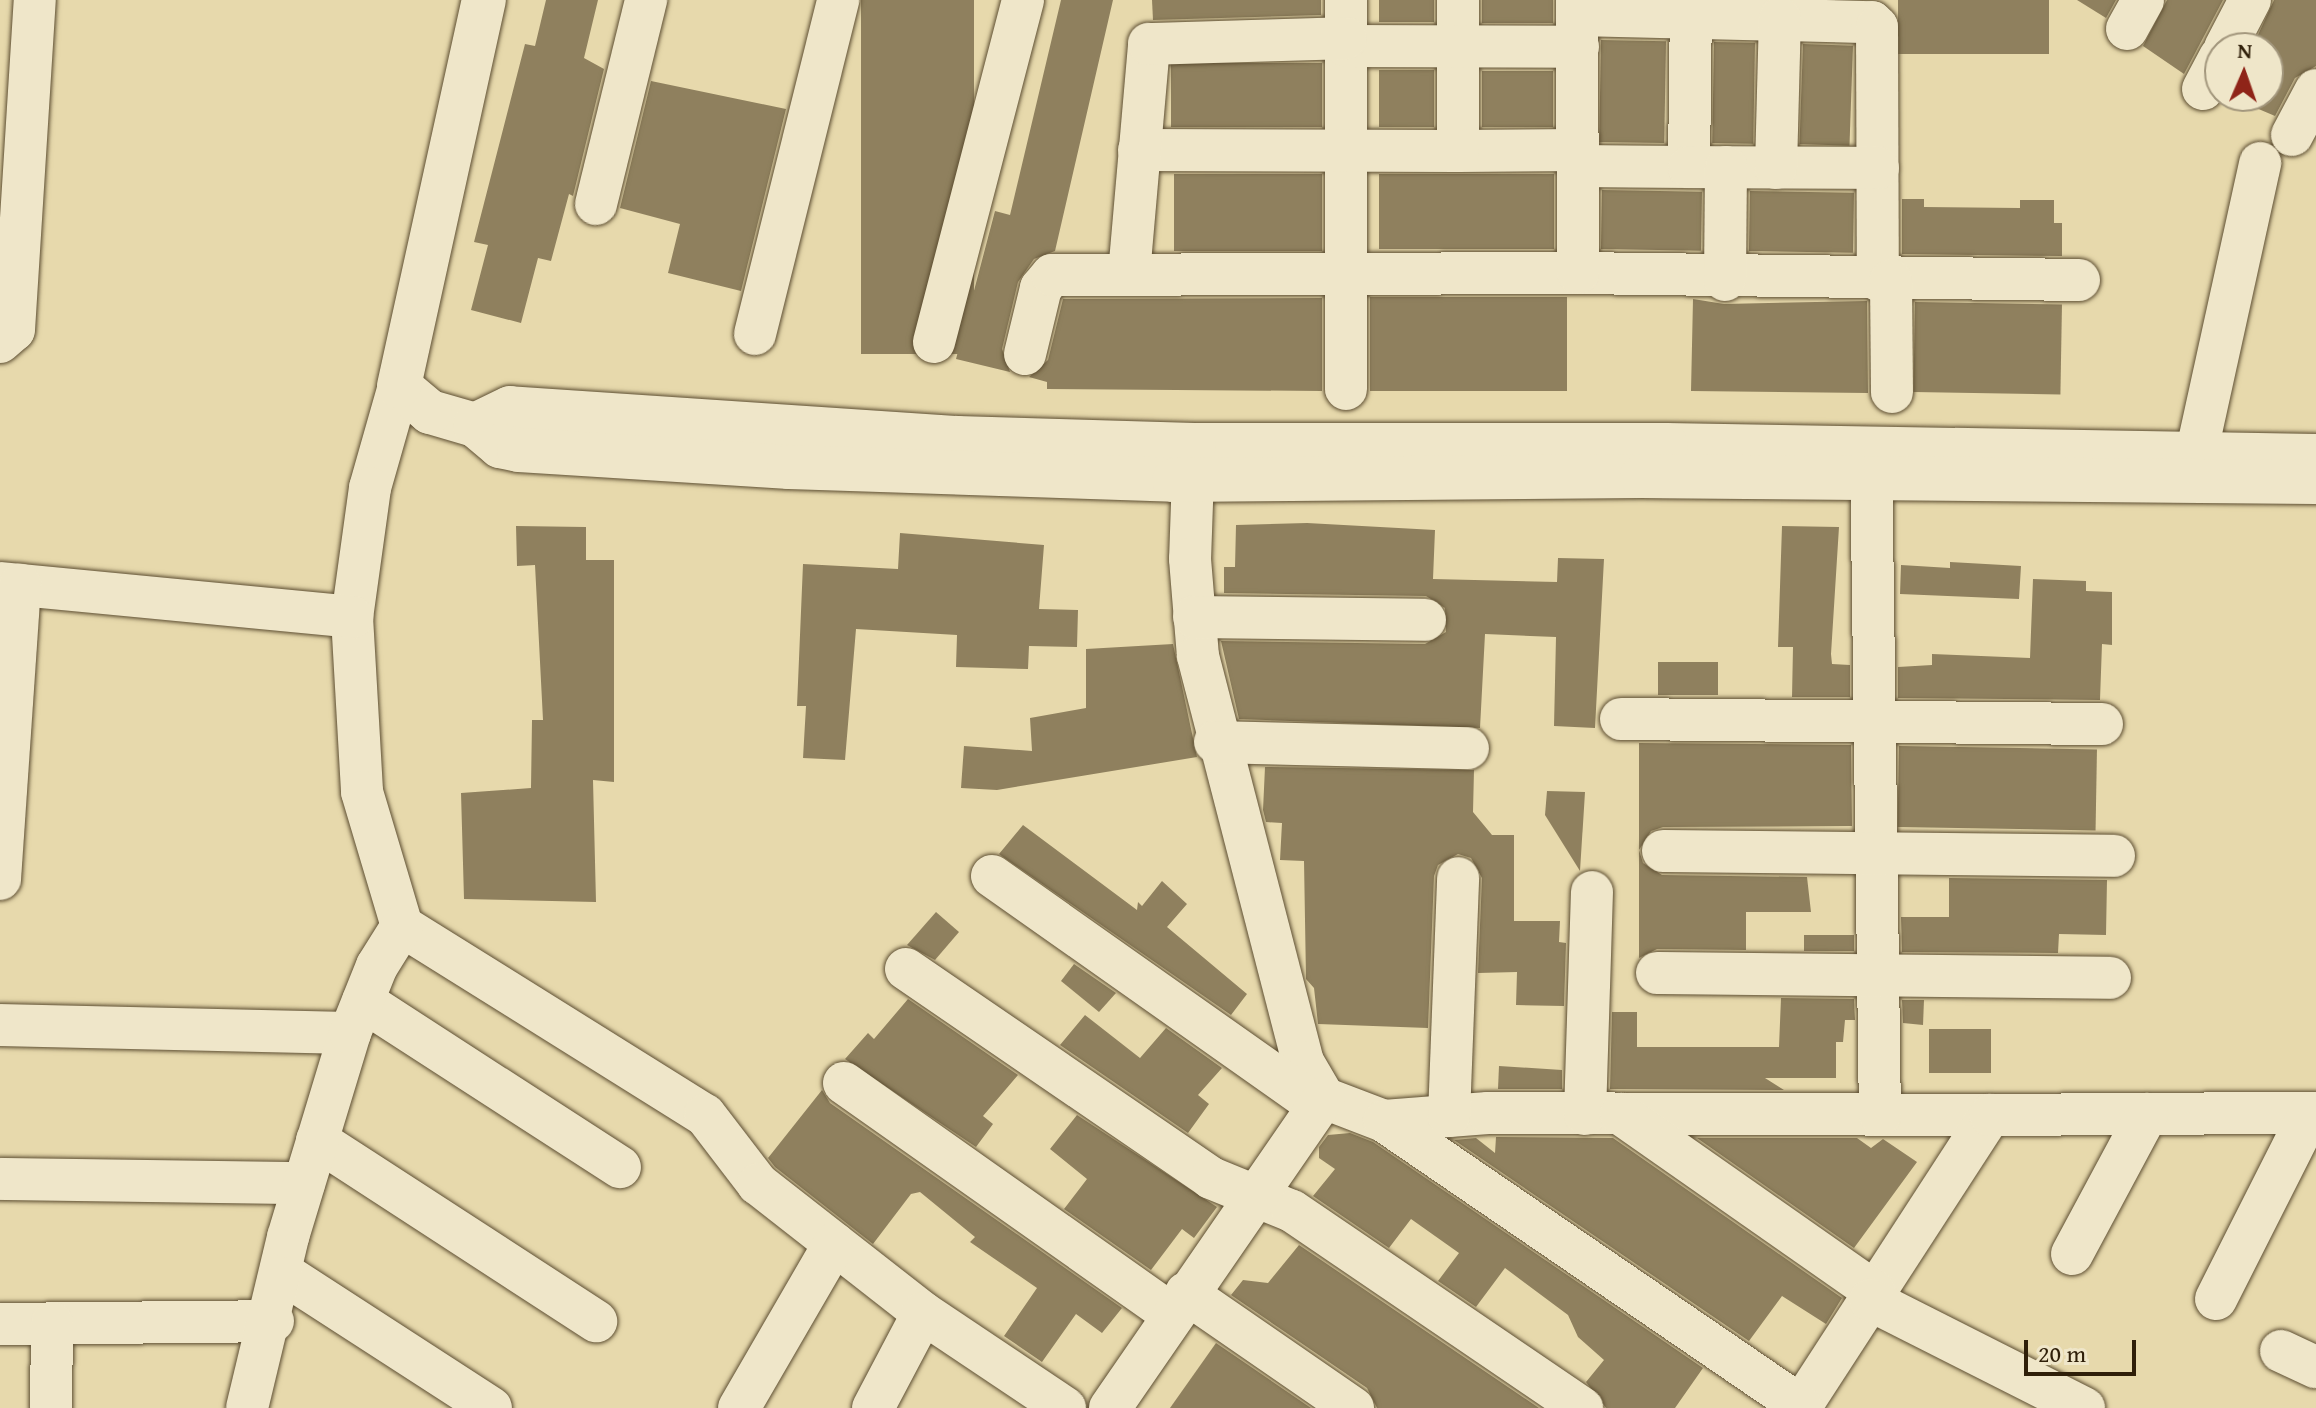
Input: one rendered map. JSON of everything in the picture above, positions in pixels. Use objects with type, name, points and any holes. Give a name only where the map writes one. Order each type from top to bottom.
[{"type":"street","points":[[0,342],[14,330],[16,52],[35,0]]},
{"type":"street","points":[[484,0],[399,386],[370,488],[352,617],[362,792],[402,926],[705,1115],[758,1184],[923,1313],[1020,1395],[1065,1408]]},
{"type":"street","points":[[596,204],[646,0]]},
{"type":"street","points":[[755,334],[838,0]]},
{"type":"street","points":[[934,342],[1023,0]]},
{"type":"street","points":[[1458,0],[1458,151]]},
{"type":"street","points":[[2233,32],[2250,0]]},
{"type":"street","points":[[1691,9],[1708,167],[1725,280]]},
{"type":"street","points":[[1129,274],[1148,50],[1155,40],[1346,28],[1458,46],[1577,21],[1691,9],[1805,12],[1866,18],[1877,27],[1878,168],[1892,392]]},
{"type":"street","points":[[1776,168],[1805,12]]},
{"type":"street","points":[[1577,21],[1578,273]]},
{"type":"street","points":[[1346,28],[1346,389]]},
{"type":"street","points":[[2292,135],[2316,90]]},
{"type":"street","points":[[1139,150],[1346,148],[1458,151],[1708,167],[1878,168]]},
{"type":"street","points":[[2196,455],[2260,163]]},
{"type":"street","points":[[1025,354],[1044,279],[1129,274],[1578,273],[1725,280],[2079,280]]},
{"type":"street","points":[[399,386],[430,412],[475,425],[491,441],[519,450],[789,467],[1193,462],[1871,463],[2315,457]]},
{"type":"street","points":[[1871,463],[2196,455],[2315,457]]},
{"type":"street","points":[[1193,462],[1194,617],[1215,742],[1303,1062],[1321,1102]]},
{"type":"street","points":[[1871,463],[1880,1115]]},
{"type":"street","points":[[0,879],[10,584],[352,617]]},
{"type":"street","points":[[1194,617],[1425,620]]},
{"type":"street","points":[[1621,719],[2102,724]]},
{"type":"street","points":[[1215,742],[1468,748]]},
{"type":"street","points":[[1663,851],[2114,856]]},
{"type":"street","points":[[992,876],[1321,1102],[1384,1121],[1800,1407],[1990,1115]]},
{"type":"street","points":[[1449,1116],[1458,878]]},
{"type":"street","points":[[1592,892],[1603,1114]]},
{"type":"street","points":[[249,1407],[273,1321],[281,1272],[304,1183],[356,1017],[402,926]]},
{"type":"street","points":[[906,969],[1211,1178],[1292,1211],[1582,1408]]},
{"type":"street","points":[[1657,973],[2110,978]]},
{"type":"street","points":[[0,1025],[356,1017],[620,1167]]},
{"type":"street","points":[[844,1083],[1179,1304],[1353,1408]]},
{"type":"street","points":[[1110,1408],[1252,1194],[1321,1102]]},
{"type":"street","points":[[1384,1121],[1449,1116],[1603,1114],[2313,1113],[2216,1299]]},
{"type":"street","points":[[1603,1114],[1873,1296],[2084,1408]]},
{"type":"street","points":[[2072,1254],[2147,1114]]},
{"type":"street","points":[[317,1140],[596,1321]]},
{"type":"street","points":[[0,1179],[304,1183]]},
{"type":"street","points":[[739,1408],[834,1244]]},
{"type":"street","points":[[281,1272],[491,1408]]},
{"type":"street","points":[[873,1408],[923,1313]]},
{"type":"street","points":[[0,1324],[273,1321]]},
{"type":"street","points":[[51,1408],[52,1323]]},
{"type":"building","points":[[546,0],[598,0],[584,58],[604,69],[573,196],[569,194],[551,261],[538,258],[521,323],[471,310],[488,245],[474,242],[525,44],[535,46]]},
{"type":"building","points":[[861,0],[974,0],[974,354],[861,354]]},
{"type":"building","points":[[1061,0],[1113,0],[1055,251],[1034,259],[1018,282],[1002,349],[1010,372],[956,359],[995,211],[1010,215]]},
{"type":"building","points":[[1152,0],[1321,0],[1321,15],[1153,20]]},
{"type":"building","points":[[1379,0],[1434,0],[1434,22],[1379,22]]},
{"type":"building","points":[[1482,0],[1553,0],[1553,23],[1482,23]]},
{"type":"building","points":[[1898,0],[2049,0],[2049,54],[1898,54]]},
{"type":"building","points":[[2077,0],[2116,0],[2106,18]]},
{"type":"building","points":[[2167,0],[2223,0],[2184,74],[2143,46]]},
{"type":"building","points":[[2274,0],[2316,0],[2316,66],[2295,78],[2284,99],[2284,32],[2259,32]]},
{"type":"building","points":[[1601,40],[1666,41],[1664,143],[1599,142]]},
{"type":"building","points":[[1714,42],[1755,43],[1753,144],[1712,143]]},
{"type":"building","points":[[1803,44],[1853,46],[1849,146],[1800,144]]},
{"type":"building","points":[[1171,63],[1322,63],[1322,127],[1171,127]]},
{"type":"building","points":[[1379,70],[1434,70],[1434,127],[1379,127]]},
{"type":"building","points":[[1482,71],[1553,71],[1553,127],[1482,127]]},
{"type":"building","points":[[651,81],[786,109],[741,291],[668,273],[680,224],[620,208]]},
{"type":"building","points":[[1174,174],[1322,174],[1322,251],[1174,251]]},
{"type":"building","points":[[1379,174],[1554,174],[1554,249],[1379,249]]},
{"type":"building","points":[[1602,190],[1702,192],[1701,251],[1601,249]]},
{"type":"building","points":[[1750,191],[1854,193],[1853,253],[1749,251]]},
{"type":"building","points":[[1902,199],[1924,199],[1924,207],[2020,208],[2020,200],[2054,200],[2054,223],[2062,223],[2062,256],[1902,254]]},
{"type":"building","points":[[1370,297],[1567,297],[1567,391],[1370,391]]},
{"type":"building","points":[[1322,298],[1322,391],[1047,389],[1047,382],[1029,377],[1048,360],[1063,299]]},
{"type":"building","points":[[1693,299],[1724,304],[1867,301],[1868,393],[1691,391]]},
{"type":"building","points":[[1915,302],[2062,305],[2060,395],[1913,392]]},
{"type":"building","points":[[1307,523],[1435,530],[1433,579],[1557,582],[1558,558],[1604,559],[1595,728],[1554,726],[1556,637],[1485,634],[1480,728],[1239,719],[1221,641],[1425,644],[1446,632],[1445,608],[1426,596],[1224,593],[1224,567],[1235,567],[1236,525]]},
{"type":"building","points":[[516,526],[586,527],[586,560],[614,560],[614,782],[593,780],[596,902],[464,899],[461,793],[531,788],[532,720],[543,720],[535,565],[517,566]]},
{"type":"building","points":[[1782,526],[1839,527],[1831,654],[1832,664],[1850,665],[1850,697],[1792,697],[1793,647],[1778,647]]},
{"type":"building","points":[[900,533],[1044,545],[1039,609],[1078,610],[1077,647],[1029,646],[1028,669],[956,667],[957,635],[856,629],[845,760],[803,758],[806,706],[797,706],[803,564],[898,569]]},
{"type":"building","points":[[1950,562],[2021,566],[2019,599],[1900,594],[1901,565],[1950,568]]},
{"type":"building","points":[[2033,579],[2086,581],[2086,591],[2112,592],[2112,645],[2102,644],[2100,700],[1898,698],[1898,667],[1932,665],[1932,654],[2030,658]]},
{"type":"building","points":[[1173,644],[1197,757],[997,790],[961,788],[964,746],[1032,751],[1030,718],[1086,708],[1086,649]]},
{"type":"building","points":[[1658,662],[1718,662],[1718,695],[1658,695]]},
{"type":"building","points":[[1639,743],[1851,745],[1852,826],[1663,827],[1651,831],[1639,850]]},
{"type":"building","points":[[1899,746],[2097,749],[2096,830],[1898,827]]},
{"type":"building","points":[[1265,767],[1474,770],[1473,812],[1492,835],[1514,835],[1514,921],[1560,921],[1559,942],[1566,943],[1564,1006],[1516,1005],[1517,972],[1478,973],[1482,878],[1471,858],[1458,854],[1438,865],[1434,876],[1428,1028],[1318,1024],[1314,988],[1306,979],[1304,861],[1280,860],[1282,823],[1266,822],[1263,810]]},
{"type":"building","points":[[1547,791],[1585,792],[1580,871],[1545,815]]},
{"type":"building","points":[[1023,825],[1137,910],[1138,902],[1142,906],[1162,881],[1187,904],[1167,927],[1247,994],[1231,1015],[999,854]]},
{"type":"building","points":[[1639,850],[1643,863],[1662,875],[1807,877],[1811,912],[1746,912],[1746,950],[1657,949],[1639,958]]},
{"type":"building","points":[[1949,878],[2107,880],[2106,935],[2059,934],[2058,953],[1902,952],[1901,917],[1949,917]]},
{"type":"building","points":[[936,912],[959,932],[935,960],[907,945]]},
{"type":"building","points":[[1804,935],[1854,935],[1854,951],[1804,951]]},
{"type":"building","points":[[1074,964],[1116,993],[1099,1012],[1061,981]]},
{"type":"building","points":[[1781,998],[1854,999],[1855,1020],[1845,1020],[1843,1042],[1836,1042],[1836,1078],[1765,1078],[1784,1090],[1610,1089],[1612,1012],[1637,1012],[1637,1047],[1779,1047]]},
{"type":"building","points":[[908,999],[1018,1075],[983,1116],[993,1124],[976,1147],[845,1059],[868,1033],[874,1039]]},
{"type":"building","points":[[1902,1000],[1924,1000],[1923,1025],[1903,1023]]},
{"type":"building","points":[[1085,1015],[1140,1058],[1166,1028],[1222,1068],[1198,1095],[1209,1104],[1188,1133],[1060,1045]]},
{"type":"building","points":[[1929,1029],[1991,1029],[1991,1073],[1929,1073]]},
{"type":"building","points":[[1499,1066],[1562,1070],[1562,1089],[1498,1089]]},
{"type":"building","points":[[822,1090],[830,1103],[1122,1308],[1102,1333],[1076,1314],[1042,1362],[1004,1336],[1037,1288],[970,1242],[975,1237],[920,1192],[911,1194],[873,1244],[775,1167],[768,1158]]},
{"type":"building","points":[[1077,1115],[1217,1207],[1194,1238],[1182,1229],[1151,1270],[1064,1209],[1087,1179],[1050,1149]]},
{"type":"building","points":[[1350,1133],[1373,1142],[1703,1368],[1675,1408],[1606,1408],[1586,1382],[1604,1360],[1578,1337],[1568,1315],[1505,1268],[1476,1307],[1438,1281],[1459,1253],[1411,1219],[1389,1248],[1313,1196],[1335,1169],[1319,1158],[1319,1147],[1328,1135]]},
{"type":"building","points":[[1496,1137],[1613,1138],[1842,1298],[1826,1324],[1782,1296],[1749,1341],[1454,1140],[1476,1138],[1495,1153]]},
{"type":"building","points":[[1697,1138],[1857,1138],[1871,1148],[1883,1139],[1917,1162],[1854,1248]]},
{"type":"building","points":[[1299,1245],[1539,1408],[1377,1408],[1367,1388],[1231,1295],[1243,1280],[1268,1283]]},
{"type":"building","points":[[1216,1343],[1311,1408],[1170,1408]]}]
